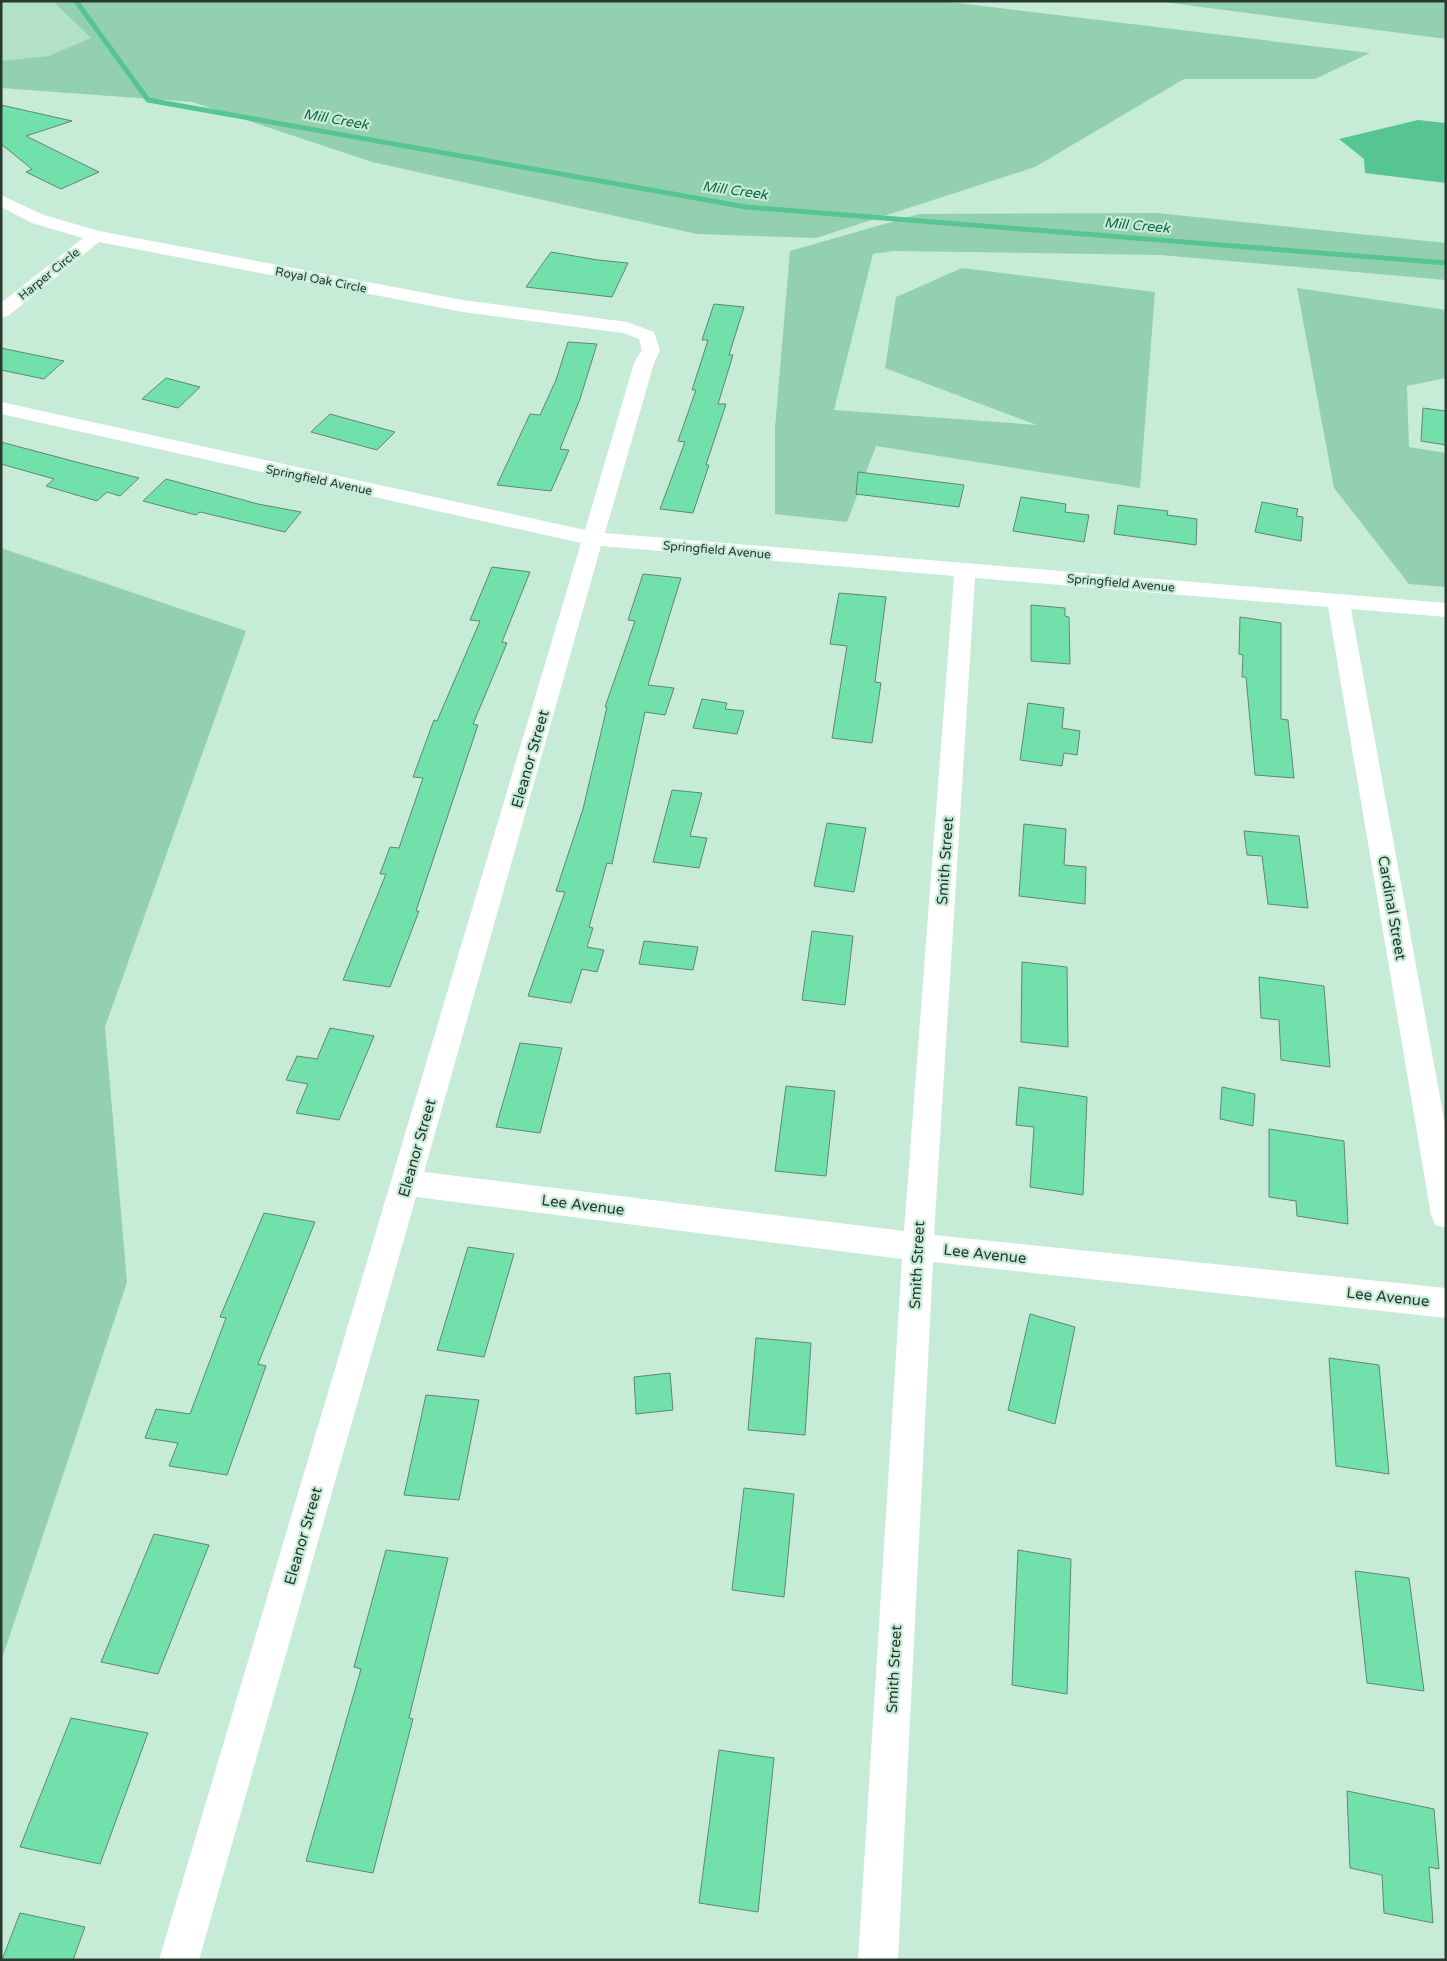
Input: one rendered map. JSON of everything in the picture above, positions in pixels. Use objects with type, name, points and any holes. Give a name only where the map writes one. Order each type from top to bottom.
[{"type":"street","name":"Royal Oak Circle","points":[[1,200],[38,219],[96,236],[463,306],[626,328],[647,336]]},
{"type":"street","name":"Harper Circle","points":[[1,312],[96,236]]},
{"type":"street","name":"Eleanor Street","points":[[179,1960],[407,1183],[644,363],[651,350],[647,336]]},
{"type":"street","name":"Springfield Avenue","points":[[1,408],[262,468],[594,539],[1446,610]]},
{"type":"street","name":"Smith Street","points":[[878,1960],[918,1247],[965,570]]},
{"type":"street","name":"Cardinal Street","points":[[1338,601],[1446,1215]]},
{"type":"street","name":"Lee Avenue","points":[[407,1183],[918,1247],[1446,1303]]},
{"type":"shaded area","points":[[1,1],[82,1],[103,39],[35,68],[1,69]]},
{"type":"shaded area","points":[[53,1],[941,1],[1370,53],[1315,79],[1184,79],[1035,167],[816,238],[697,234],[372,162],[192,102],[1,88],[1,61],[49,56],[91,38]]},
{"type":"shaded area","points":[[1156,1],[1446,1],[1446,39]]},
{"type":"shaded area","points":[[1418,120],[1446,123],[1446,183],[1365,173],[1364,159],[1339,139]]},
{"type":"shaded area","points":[[1157,213],[1446,243],[1446,280],[1160,255],[893,251],[873,254],[834,410],[1037,425],[885,368],[896,297],[962,268],[1155,292],[1140,488],[876,446],[847,522],[775,514],[775,428],[790,251],[919,214]]},
{"type":"shaded area","points":[[1297,288],[1446,310],[1446,378],[1407,386],[1409,447],[1446,453],[1446,587],[1409,584],[1334,488]]},
{"type":"shaded area","points":[[1,548],[246,631],[105,1027],[127,1282],[1,1662]]},
{"type":"building","points":[[1,105],[72,121],[26,136],[99,172],[61,189],[26,172],[32,169],[1,144]]},
{"type":"building","points":[[551,252],[628,263],[612,297],[526,287]]},
{"type":"building","points":[[714,304],[744,307],[729,355],[733,355],[718,404],[726,404],[693,513],[660,509],[685,442],[678,441],[696,390],[692,390],[708,340],[702,340]]},
{"type":"building","points":[[568,342],[597,344],[580,399],[560,449],[569,450],[551,491],[497,485],[530,414],[540,415],[556,380]]},
{"type":"building","points":[[1,348],[64,361],[44,379],[1,370]]},
{"type":"building","points":[[166,378],[200,387],[178,408],[142,399]]},
{"type":"building","points":[[1423,408],[1446,411],[1446,445],[1421,441]]},
{"type":"building","points":[[330,414],[395,432],[377,450],[311,432]]},
{"type":"building","points":[[1,442],[139,478],[120,496],[107,492],[97,501],[46,486],[54,479],[1,464]]},
{"type":"building","points":[[858,472],[964,485],[959,507],[856,494]]},
{"type":"building","points":[[166,479],[258,504],[301,512],[285,532],[200,512],[196,515],[143,501]]},
{"type":"building","points":[[1021,497],[1066,504],[1065,512],[1089,515],[1084,542],[1013,531]]},
{"type":"building","points":[[1262,502],[1298,509],[1296,516],[1303,517],[1301,541],[1255,532]]},
{"type":"building","points":[[1118,505],[1168,511],[1167,515],[1197,519],[1196,545],[1114,534]]},
{"type":"building","points":[[492,567],[530,572],[502,642],[507,643],[473,724],[478,725],[416,911],[419,911],[390,987],[343,980],[386,874],[380,874],[390,847],[399,848],[423,778],[413,777],[434,720],[437,721],[480,621],[470,620]]},
{"type":"building","points":[[643,574],[681,578],[648,685],[674,688],[665,715],[645,712],[612,864],[607,863],[589,927],[593,928],[587,947],[604,950],[597,972],[582,969],[571,1003],[528,996],[565,892],[556,891],[583,809],[607,707],[605,707],[635,621],[628,620]]},
{"type":"building","points":[[839,593],[886,597],[875,682],[881,683],[872,743],[832,738],[847,646],[830,644]]},
{"type":"building","points":[[1031,605],[1065,608],[1065,616],[1069,617],[1070,664],[1031,661]]},
{"type":"building","points":[[1240,617],[1281,623],[1281,719],[1288,720],[1294,778],[1255,775],[1246,677],[1242,677],[1243,655],[1239,654]]},
{"type":"building","points":[[702,699],[727,703],[725,709],[744,711],[737,734],[693,728]]},
{"type":"building","points":[[1028,703],[1064,708],[1062,728],[1080,731],[1077,755],[1064,753],[1062,766],[1020,760]]},
{"type":"building","points":[[672,790],[702,793],[690,836],[707,838],[699,868],[653,862]]},
{"type":"building","points":[[827,823],[866,828],[854,892],[814,886]]},
{"type":"building","points":[[1024,824],[1066,829],[1064,865],[1086,867],[1085,904],[1019,896]]},
{"type":"building","points":[[1244,831],[1299,836],[1308,908],[1268,904],[1262,856],[1247,855]]},
{"type":"building","points":[[812,931],[853,936],[845,1005],[802,1000]]},
{"type":"building","points":[[644,941],[698,947],[693,970],[639,964]]},
{"type":"building","points":[[1022,962],[1067,967],[1068,1047],[1021,1042]]},
{"type":"building","points":[[1259,977],[1324,986],[1330,1067],[1281,1060],[1279,1020],[1261,1018]]},
{"type":"building","points":[[330,1028],[374,1036],[339,1120],[296,1113],[308,1084],[286,1080],[297,1056],[317,1059]]},
{"type":"building","points":[[520,1043],[562,1048],[540,1133],[496,1127]]},
{"type":"building","points":[[786,1086],[835,1091],[826,1176],[775,1171]]},
{"type":"building","points":[[1019,1087],[1087,1097],[1083,1195],[1030,1187],[1034,1127],[1016,1125]]},
{"type":"building","points":[[1222,1087],[1255,1094],[1253,1126],[1220,1119]]},
{"type":"building","points":[[1269,1129],[1344,1141],[1348,1224],[1297,1216],[1296,1201],[1269,1197]]},
{"type":"building","points":[[264,1213],[315,1222],[258,1364],[266,1366],[227,1475],[169,1466],[178,1443],[145,1438],[156,1409],[190,1414],[226,1318],[220,1317]]},
{"type":"building","points":[[468,1247],[514,1254],[484,1357],[437,1350]]},
{"type":"building","points":[[1030,1314],[1075,1327],[1055,1424],[1008,1410]]},
{"type":"building","points":[[756,1338],[811,1343],[805,1435],[748,1430]]},
{"type":"building","points":[[1329,1358],[1379,1365],[1389,1474],[1336,1466]]},
{"type":"building","points":[[670,1373],[673,1410],[636,1414],[634,1377]]},
{"type":"building","points":[[426,1395],[479,1400],[459,1500],[404,1495]]},
{"type":"building","points":[[744,1488],[794,1494],[784,1597],[732,1590]]},
{"type":"building","points":[[154,1534],[209,1545],[158,1674],[101,1662]]},
{"type":"building","points":[[386,1550],[448,1558],[409,1718],[413,1719],[373,1873],[306,1861],[361,1669],[354,1667]]},
{"type":"building","points":[[1018,1550],[1071,1559],[1067,1694],[1012,1685]]},
{"type":"building","points":[[1355,1571],[1409,1578],[1424,1691],[1367,1683]]},
{"type":"building","points":[[71,1718],[148,1733],[100,1864],[20,1847]]},
{"type":"building","points":[[719,1750],[774,1758],[758,1912],[699,1903]]},
{"type":"building","points":[[1347,1791],[1434,1809],[1439,1869],[1429,1867],[1433,1923],[1384,1913],[1382,1875],[1350,1868]]},
{"type":"building","points":[[20,1913],[85,1927],[73,1960],[2,1960]]},
{"type":"waterway","name":"Mill Creek","points":[[76,1],[148,100],[746,207],[1446,263]]}]
